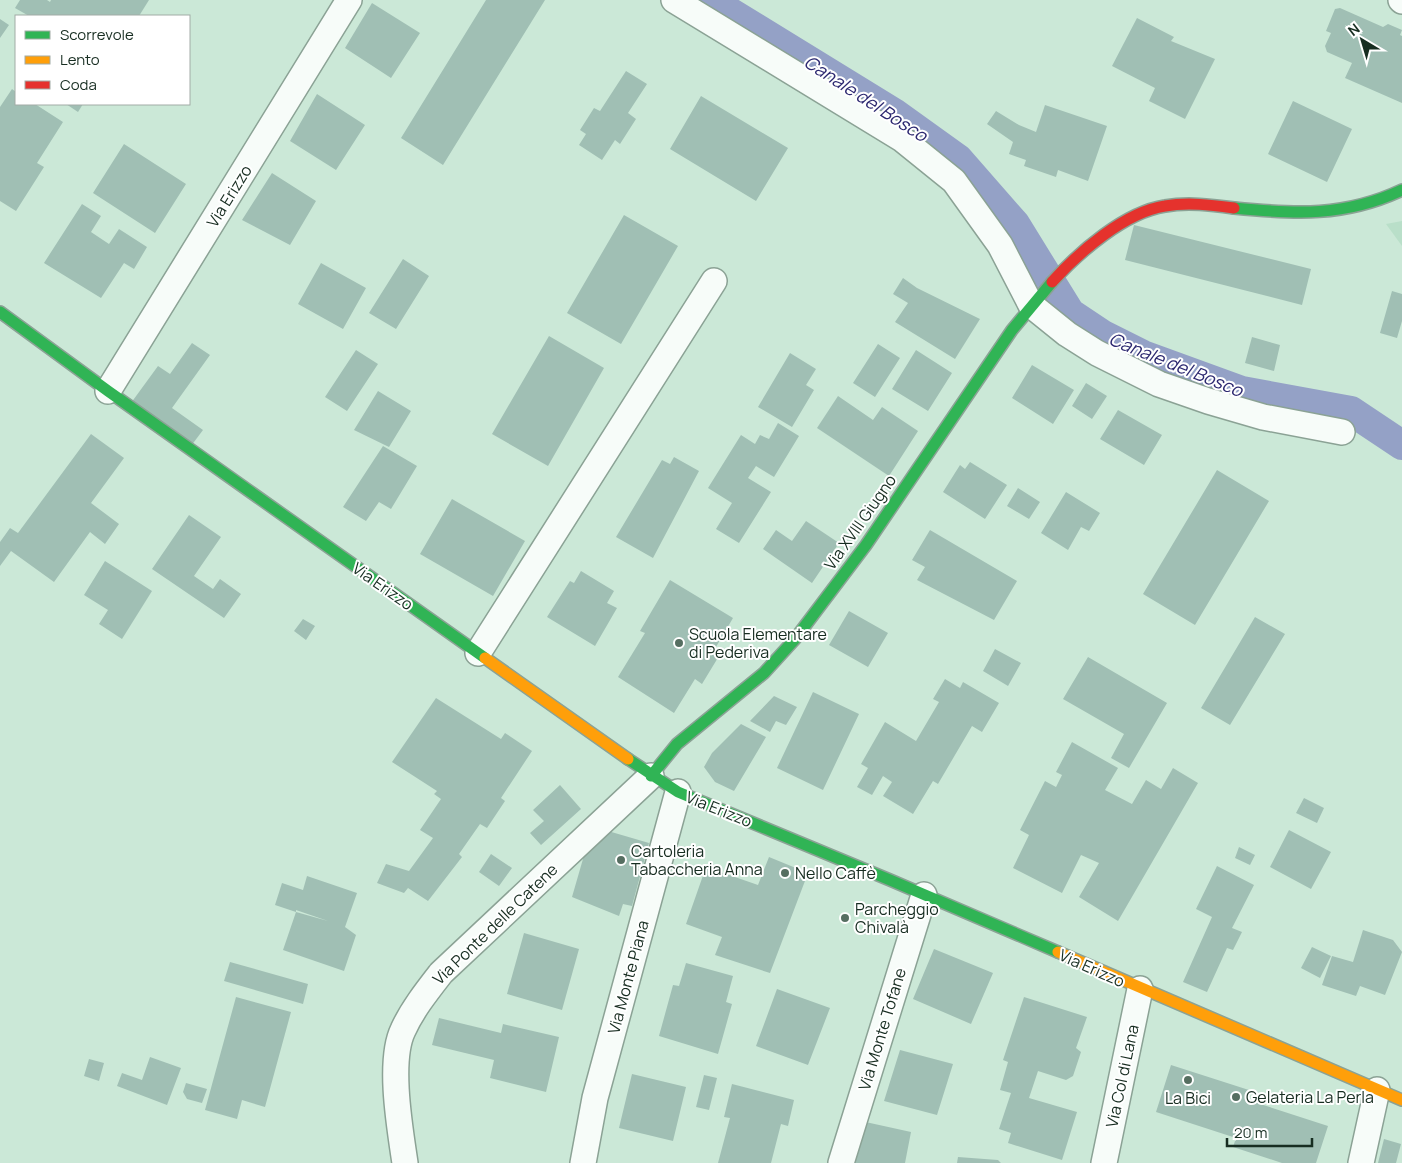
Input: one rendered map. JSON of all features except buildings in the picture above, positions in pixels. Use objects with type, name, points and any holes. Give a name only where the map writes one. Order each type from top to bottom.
[{"type":"main road","name":"Via XVIII Giugno","points":[[651,776],[676,745],[766,671],[811,618],[849,569],[986,366],[1037,299],[1070,265],[1111,230],[1144,212],[1175,204],[1208,205],[1288,213],[1321,212],[1353,208],[1388,198],[1402,190]]},
{"type":"main road","name":"Via Erizzo","points":[[0,312],[108,391],[651,776],[678,792],[924,895],[1402,1100]]},
{"type":"street","name":"Via Erizzo","points":[[108,391],[349,0]]},
{"type":"street","points":[[674,0],[902,139],[954,181],[1037,299],[1067,334],[1097,353],[1159,384],[1263,417],[1342,432]]},
{"type":"street","points":[[478,653],[714,281]]},
{"type":"street","name":"Via Ponte delle Catene","points":[[405,1163],[399,1113],[396,1057],[402,1032],[414,1010],[440,973],[651,776]]},
{"type":"street","name":"Via Monte Piana","points":[[583,1163],[595,1098],[678,792]]},
{"type":"street","name":"Via Monte Tofane","points":[[841,1163],[924,895]]},
{"type":"street","name":"Via Col di Lana","points":[[1104,1163],[1140,988]]},
{"type":"street","points":[[1361,1163],[1376,1090]]},
{"type":"green space","points":[[1402,221],[1402,246],[1386,224]]},
{"type":"waterway","name":"Canale del Bosco","points":[[710,0],[894,113],[958,159],[1015,224],[1070,313],[1103,335],[1143,355],[1242,391],[1351,411],[1402,445]]},
{"type":"traffic: fast","points":[[1234,208],[1278,212],[1340,209],[1381,199],[1402,190]]},
{"type":"traffic: fast","points":[[651,776],[677,744],[764,673],[795,639],[866,545],[1012,330],[1052,282]]},
{"type":"traffic: fast","points":[[0,312],[108,391],[485,658]]},
{"type":"traffic: fast","points":[[628,759],[678,792],[1058,952]]},
{"type":"traffic: slow","points":[[485,658],[628,759]]},
{"type":"traffic: slow","points":[[1058,952],[1402,1100]]},
{"type":"traffic: jam","points":[[1052,282],[1089,246],[1134,216],[1165,206],[1182,204],[1234,208]]},
{"type":"place","name":"Scuola Elementare di Pederiva","points":[[679,643]]},
{"type":"place","name":"Cartoleria Tabaccheria Anna","points":[[621,860]]},
{"type":"place","name":"Nello Caffè","points":[[785,873]]},
{"type":"place","name":"Parcheggio Chivalà","points":[[845,918]]},
{"type":"place","name":"La Bici","points":[[1188,1080]]},
{"type":"place","name":"Gelateria La Perla","points":[[1236,1097]]}]
